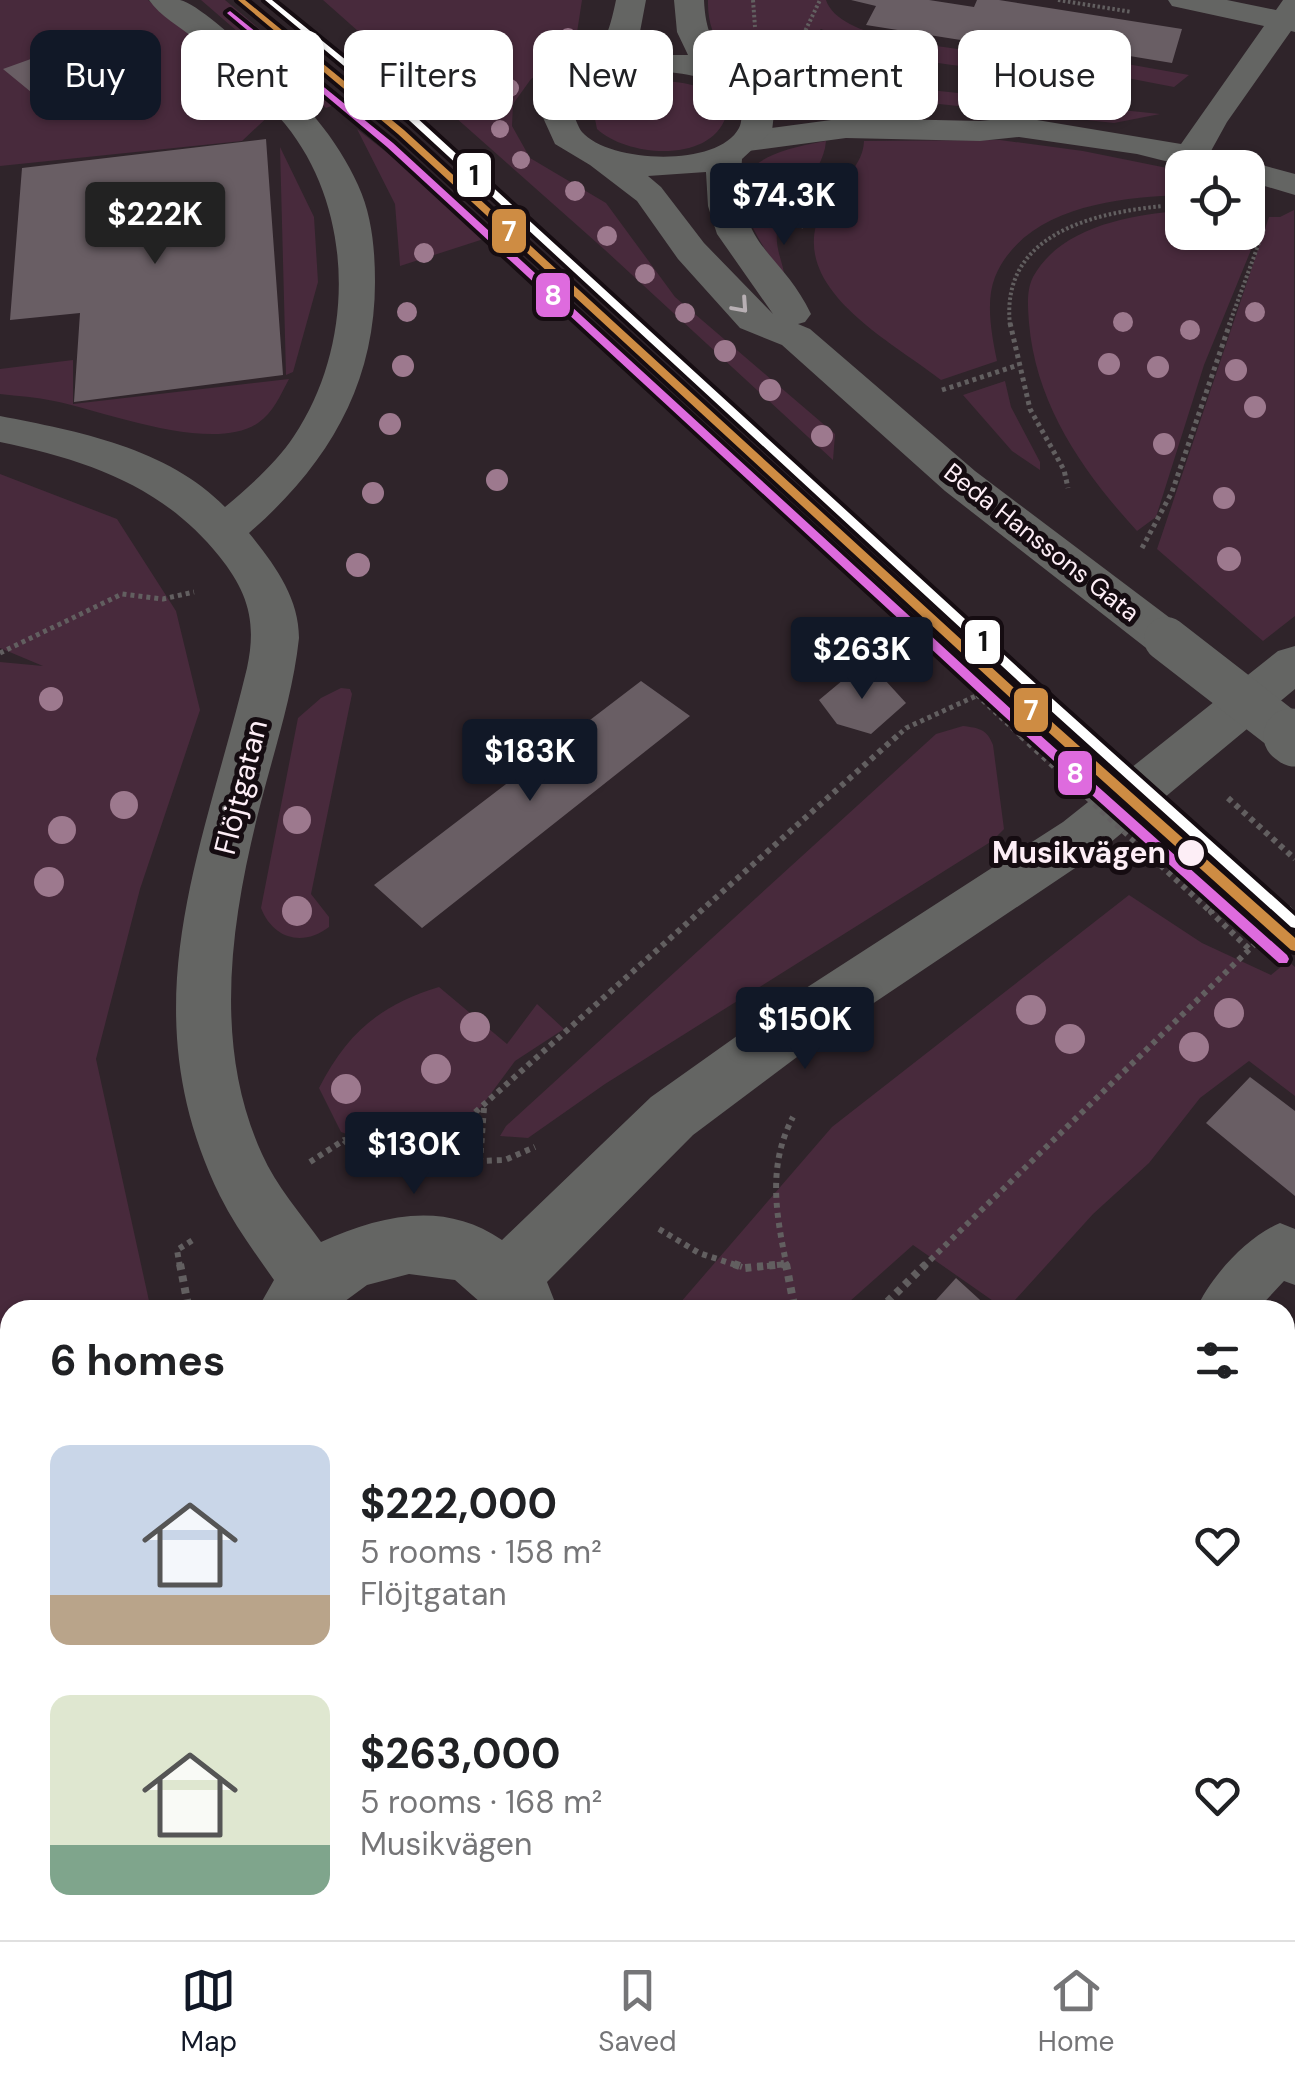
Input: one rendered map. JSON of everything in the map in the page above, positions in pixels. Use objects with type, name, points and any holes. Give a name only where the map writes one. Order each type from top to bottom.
[{"type":"street","points":[[164,0],[301,120],[330,162],[346,200],[354,242],[358,303],[334,398],[314,438],[270,492],[224,532]]},
{"type":"street","name":"Beda Hanssons Gata","points":[[626,30],[632,0]]},
{"type":"street","name":"Beda Hanssons Gata","points":[[688,0],[693,42]]},
{"type":"street","points":[[1183,0],[1291,16],[1211,121],[1195,150]]},
{"type":"street","points":[[938,109],[986,114],[1019,127],[1165,151]]},
{"type":"street","name":"Beda Hanssons Gata","points":[[556,120],[576,146],[603,159],[649,194],[692,251],[754,320],[796,337],[960,481],[1295,740]]},
{"type":"street","name":"Beda Hanssons Gata","points":[[757,120],[736,148],[720,188],[742,250],[790,309],[796,337]]},
{"type":"street","points":[[736,148],[846,128],[980,131],[1019,127]]},
{"type":"street","name":"Beda Hanssons Gata","points":[[603,159],[666,167],[736,148]]},
{"type":"street","points":[[1265,175],[1295,185]]},
{"type":"street","name":"Flöjtgatan","points":[[0,429],[69,442],[125,460],[162,478],[216,520],[249,562],[275,615],[264,695],[215,895],[205,952],[203,1006],[216,1107],[236,1166],[256,1197],[301,1297]]},
{"type":"street","points":[[301,1297],[338,1264],[396,1244],[426,1243],[456,1249],[517,1294],[672,1116],[809,1016],[1081,838],[1295,663]]},
{"type":"lane","points":[[1231,1300],[1280,1248],[1295,1260]]},
{"type":"path","points":[[806,30],[820,0]]},
{"type":"path","points":[[798,237],[804,216],[842,164],[846,128]]},
{"type":"path","points":[[1056,488],[1068,494],[1068,473],[1036,422],[1018,365],[1011,340],[1009,283],[1034,249],[1078,224],[1164,206]]},
{"type":"path","points":[[1134,552],[1141,548],[1172,492],[1266,218]]},
{"type":"path","points":[[950,404],[936,392],[1018,365]]},
{"type":"path","points":[[0,652],[122,594],[162,599],[208,589]]},
{"type":"path","points":[[187,1300],[177,1250],[344,1140],[361,1158],[416,1165],[906,728],[989,690]]},
{"type":"path","points":[[977,695],[1249,949]]},
{"type":"path","points":[[1216,788],[1295,858]]},
{"type":"path","points":[[1123,857],[1154,834]]},
{"type":"path","points":[[1211,912],[1220,903]]},
{"type":"path","points":[[889,1300],[1295,904]]},
{"type":"path","points":[[793,1300],[778,1209],[775,1157],[790,1120],[802,1109]]},
{"type":"shaded area","points":[[0,0],[148,0],[186,30],[181,30],[181,120],[264,120],[242,141],[0,166]]},
{"type":"shaded area","points":[[201,0],[225,0],[261,30],[236,30]]},
{"type":"shaded area","points":[[323,0],[582,0],[577,30],[533,30],[533,78],[513,104],[513,30],[357,30]]},
{"type":"shaded area","points":[[708,0],[826,0],[835,13],[865,30],[713,30]]},
{"type":"shaded area","points":[[938,46],[958,49],[958,66],[938,63]]},
{"type":"shaded area","points":[[1131,65],[1189,75],[1174,87],[1131,79]]},
{"type":"shaded area","points":[[673,82],[693,85],[693,120],[724,120],[704,142],[667,151],[628,146],[597,129],[595,120],[673,120]]},
{"type":"shaded area","points":[[324,83],[344,100],[324,106]]},
{"type":"shaded area","points":[[938,91],[958,93],[958,106],[938,104]]},
{"type":"shaded area","points":[[1131,111],[1160,114],[1131,120]]},
{"type":"shaded area","points":[[458,120],[512,120],[530,158],[606,203],[675,297],[835,434],[833,460]]},
{"type":"shaded area","points":[[1086,120],[1129,120],[1114,123]]},
{"type":"shaded area","points":[[357,129],[493,236],[400,266],[395,204]]},
{"type":"shaded area","points":[[1000,140],[1083,151],[1165,168],[1165,196],[1075,210],[1027,235],[1009,253],[992,287],[990,319],[997,361],[941,380],[847,308],[828,285],[817,261],[814,235],[824,206],[854,168],[864,141]]},
{"type":"shaded area","points":[[826,141],[818,166],[787,208],[777,232],[785,280],[753,228],[742,188],[749,172],[764,160],[789,149]]},
{"type":"shaded area","points":[[280,147],[314,217],[318,282],[293,372],[286,375]]},
{"type":"shaded area","points":[[1294,210],[1295,616],[1263,641],[1157,549],[1258,250],[1265,250],[1269,217]]},
{"type":"shaded area","points":[[1165,213],[1165,250],[1251,250],[1204,365],[1156,517],[1137,531],[1081,461],[1052,409],[1033,353],[1028,294],[1033,277],[1061,246],[1099,226]]},
{"type":"shaded area","points":[[73,360],[73,404],[289,379],[272,409],[258,423],[214,434],[158,427],[54,401],[0,394],[0,369]]},
{"type":"shaded area","points":[[1005,381],[1011,407],[1040,462],[1040,470],[1012,451],[963,395]]},
{"type":"shaded area","points":[[0,474],[117,519],[176,611],[200,710],[140,889],[96,1059],[149,1300],[0,1300],[0,662],[43,666],[0,648]]},
{"type":"shaded area","points":[[341,688],[350,689],[352,694],[311,894],[329,917],[329,927],[309,937],[290,937],[273,927],[261,908],[298,718],[321,698]]},
{"type":"shaded area","points":[[963,726],[982,730],[993,745],[1004,829],[992,841],[605,1084],[528,1138],[500,1136],[506,1126],[936,734]]},
{"type":"shaded area","points":[[1129,895],[1202,943],[1271,975],[1288,961],[1295,967],[1295,1096],[1249,1061],[1200,1098],[1149,1163],[1093,1214],[1015,1300],[992,1300],[913,1245],[851,1300],[683,1300],[832,1127]]},
{"type":"shaded area","points":[[439,987],[507,1044],[537,1004],[564,1029],[515,1061],[481,1107],[429,1141],[397,1152],[341,1132],[319,1088],[341,1052],[382,1012]]},
{"type":"building","points":[[851,0],[929,0],[974,7],[977,0],[999,0],[1182,29],[1172,63],[1131,56],[1131,30],[958,30],[958,40],[938,36],[938,30],[866,25],[876,6]]},
{"type":"building","points":[[30,59],[30,91],[3,69]]},
{"type":"building","points":[[266,139],[283,375],[74,402],[80,313],[10,320],[22,168]]},
{"type":"building","points":[[855,670],[885,680],[906,703],[871,734],[837,724],[819,700]]},
{"type":"building","points":[[641,681],[690,716],[422,928],[374,885]]},
{"type":"building","points":[[1250,1077],[1295,1111],[1295,1196],[1206,1123]]},
{"type":"building","points":[[956,1278],[980,1300],[936,1300]]},
{"type":"transit line","name":"7","points":[[241,0],[401,132],[1020,700],[1295,946]]},
{"type":"transit line","name":"1","points":[[268,0],[413,119],[1295,923]]},
{"type":"transit line","name":"8","points":[[230,13],[390,145],[1008,713],[1283,959]]},
{"type":"place","name":"Musikvägen","points":[[1191,853]]}]
